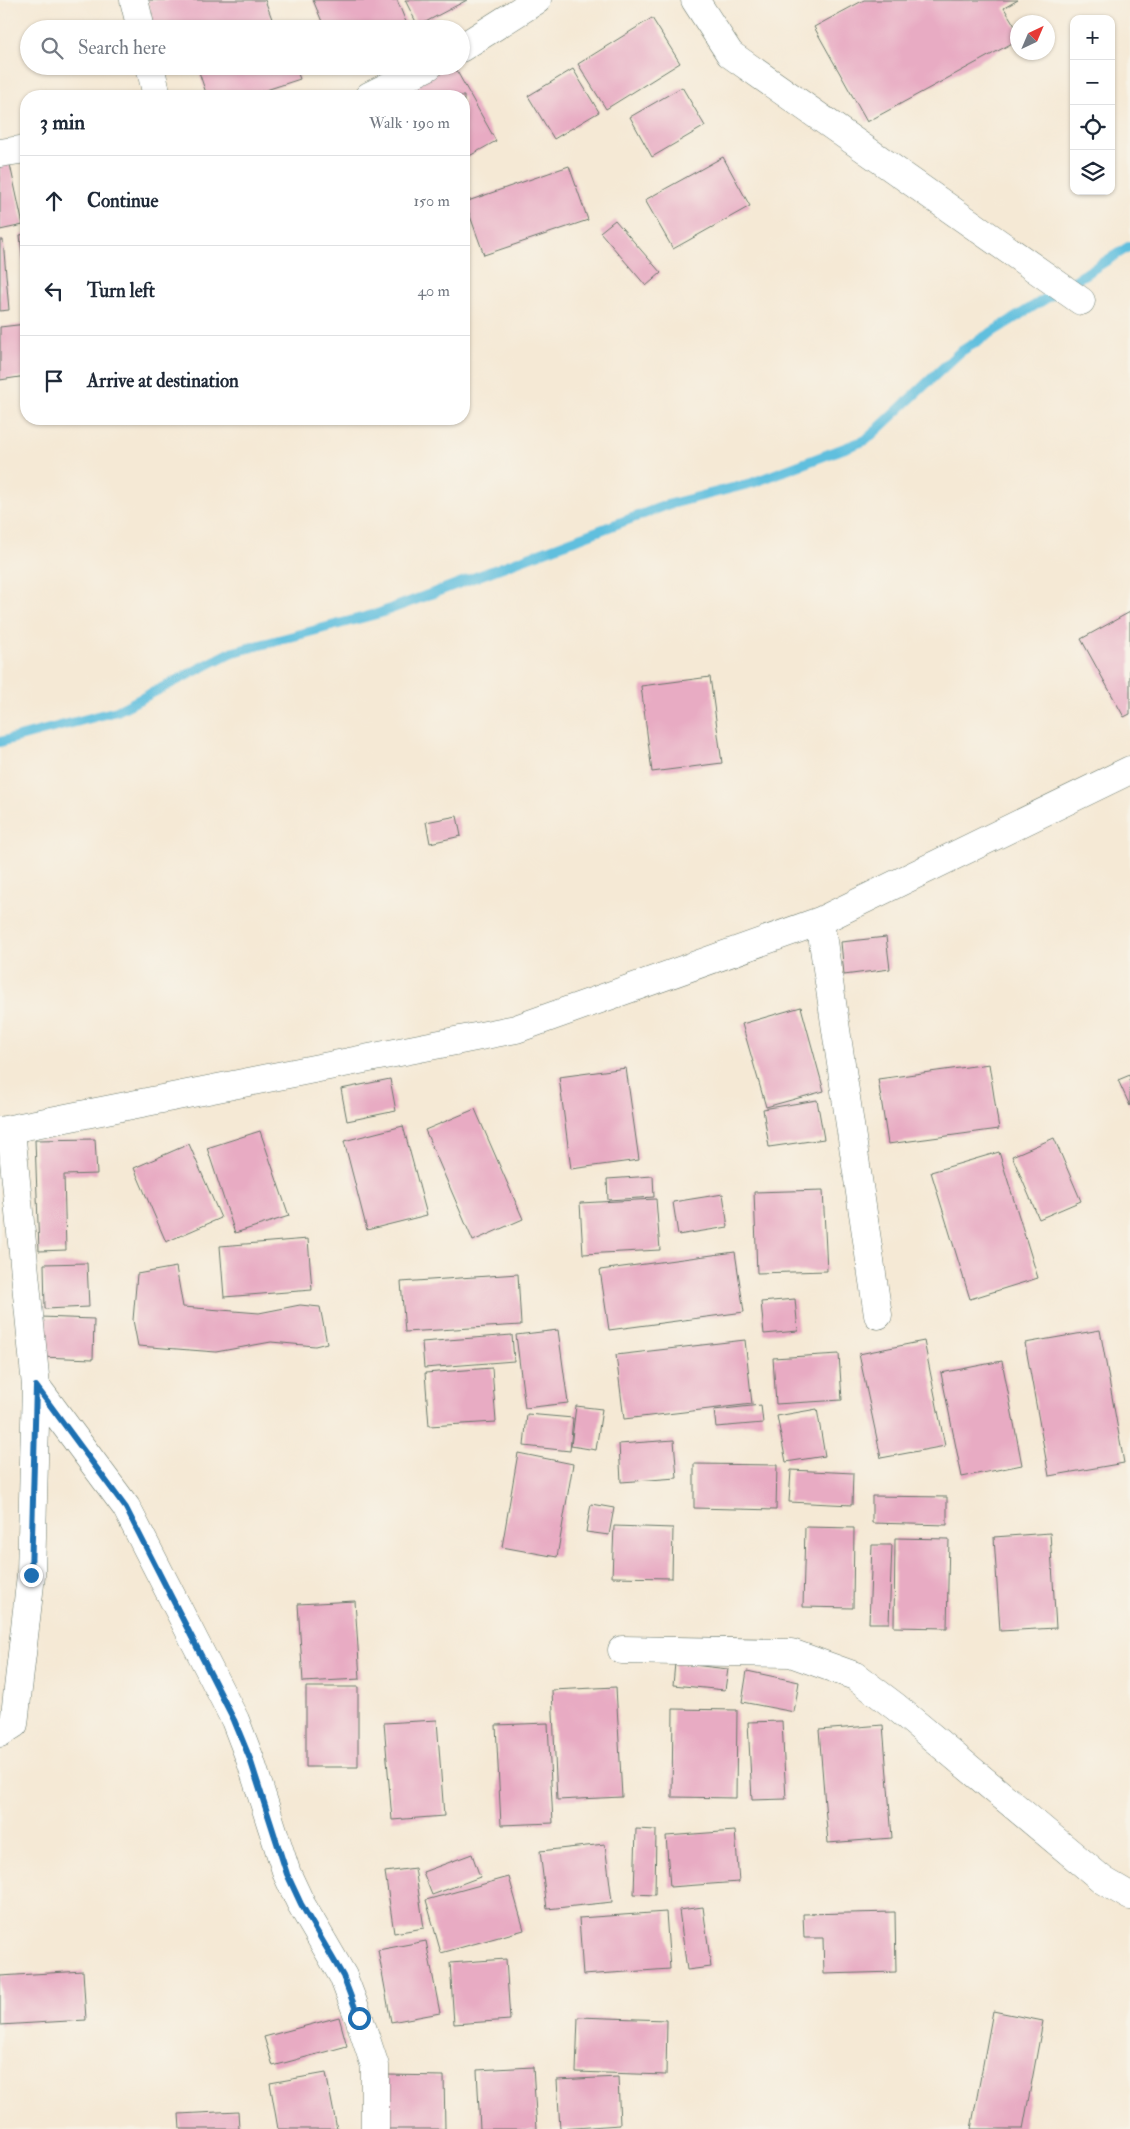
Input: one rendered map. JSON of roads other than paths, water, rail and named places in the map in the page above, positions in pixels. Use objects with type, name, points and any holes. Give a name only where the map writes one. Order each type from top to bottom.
[{"type":"street","points":[[134,0],[139,20]]},
{"type":"street","points":[[470,42],[536,0]]},
{"type":"street","points":[[694,0],[730,54],[1081,301]]},
{"type":"street","points":[[152,75],[156,90]]},
{"type":"street","points":[[381,90],[411,75]]},
{"type":"street","points":[[0,153],[20,150]]},
{"type":"street","points":[[0,1733],[14,1724],[31,1575],[36,1386],[5,1131],[516,1029],[820,921],[1130,770]]},
{"type":"street","points":[[820,921],[878,1315]]},
{"type":"street","points":[[36,1386],[126,1508],[234,1720],[250,1759],[287,1874],[301,1904],[343,1976],[375,2066],[375,2129]]},
{"type":"street","points":[[622,1650],[791,1653],[855,1676],[904,1713],[1104,1881],[1130,1896]]},
{"type":"waterway","points":[[0,742],[117,711],[230,653],[380,613],[667,505],[752,483],[866,440],[960,352],[1130,246]]}]
